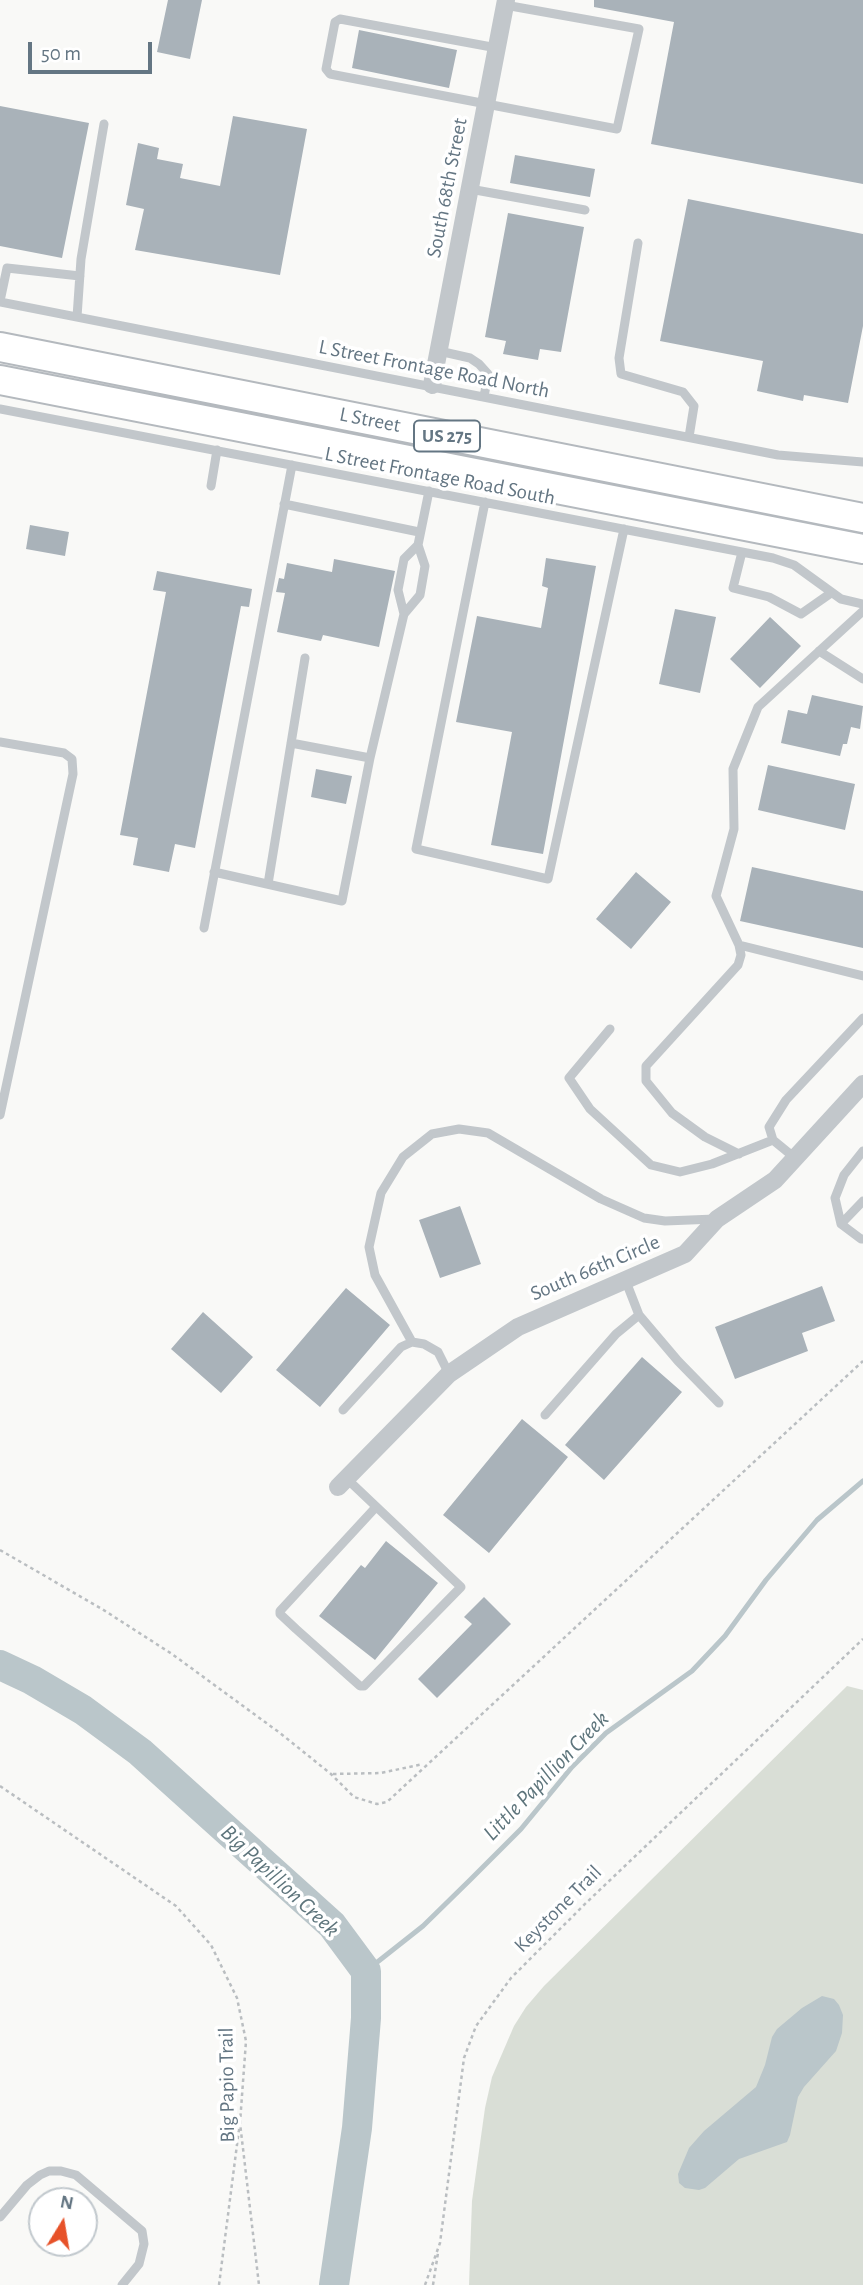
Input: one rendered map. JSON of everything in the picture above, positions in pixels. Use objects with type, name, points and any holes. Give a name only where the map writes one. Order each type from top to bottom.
[{"type":"main road","name":"L Street","points":[[0,347],[863,517]]},
{"type":"main road","name":"L Street","points":[[0,380],[863,549]]},
{"type":"street","name":"South 68th Street","points":[[432,385],[506,3]]},
{"type":"street","name":"South 66th Circle","points":[[342,1483],[449,1374],[518,1327],[685,1254],[717,1219],[775,1180],[863,1084]]},
{"type":"lane","points":[[497,48],[340,19],[335,22],[326,69],[330,74],[617,129],[639,29],[506,3]]},
{"type":"lane","points":[[77,317],[80,276],[104,124]]},
{"type":"lane","points":[[470,189],[585,210]]},
{"type":"lane","points":[[638,243],[619,358],[621,374],[682,392],[694,406],[689,437]]},
{"type":"lane","points":[[0,302],[3,268],[80,276]]},
{"type":"lane","name":"L Street Frontage Road North","points":[[0,302],[792,457],[863,462]]},
{"type":"lane","points":[[439,351],[470,358],[479,364],[488,374],[484,397]]},
{"type":"lane","name":"L Street Frontage Road South","points":[[0,409],[742,552],[794,565],[831,593],[847,601],[863,604]]},
{"type":"lane","points":[[211,486],[217,450]]},
{"type":"lane","points":[[204,928],[292,465]]},
{"type":"lane","points":[[214,873],[342,901],[370,758],[404,614],[419,595],[425,566],[418,545],[419,532],[429,491]]},
{"type":"lane","points":[[485,502],[416,849],[548,879],[624,529]]},
{"type":"lane","points":[[284,504],[419,532]]},
{"type":"lane","points":[[404,614],[398,590],[404,559],[418,545]]},
{"type":"lane","points":[[742,552],[733,588],[769,597],[801,614],[831,593]]},
{"type":"lane","points":[[739,1154],[705,1137],[672,1113],[646,1081],[646,1066],[738,965],[741,955],[739,945],[716,896],[734,829],[733,769],[758,707],[863,611]]},
{"type":"lane","points":[[819,651],[863,679]]},
{"type":"lane","points":[[268,884],[305,658]]},
{"type":"lane","points":[[0,742],[64,753],[72,759],[73,774],[0,1115]]},
{"type":"lane","points":[[291,743],[370,758]]},
{"type":"lane","points":[[739,945],[863,976]]},
{"type":"lane","points":[[795,1158],[773,1140],[769,1128],[786,1100],[863,1018]]},
{"type":"lane","points":[[610,1029],[569,1078],[590,1109],[651,1165],[680,1172],[739,1154],[773,1140]]},
{"type":"lane","points":[[412,1342],[375,1275],[369,1247],[381,1193],[403,1157],[432,1134],[459,1129],[488,1133],[601,1199],[645,1218],[665,1221],[717,1219]]},
{"type":"lane","points":[[863,1151],[844,1175],[835,1198],[841,1224],[863,1239]]},
{"type":"lane","points":[[841,1224],[863,1201]]},
{"type":"lane","points":[[625,1279],[639,1315],[719,1403]]},
{"type":"lane","points":[[545,1415],[616,1334],[639,1315]]},
{"type":"lane","points":[[343,1410],[401,1348],[412,1342],[424,1344],[438,1352],[449,1374]]},
{"type":"lane","points":[[342,1483],[376,1507],[461,1587],[365,1686],[360,1686],[296,1629],[280,1611],[376,1507]]},
{"type":"lane","points":[[0,2217],[27,2185],[40,2175],[50,2171],[76,2175],[142,2231],[144,2244],[139,2263],[122,2285]]},
{"type":"path","points":[[0,1550],[102,1609],[172,1654],[280,1733],[331,1774],[354,1797],[377,1804],[387,1802],[863,1361]]},
{"type":"path","name":"Keystone Trail","points":[[425,2285],[440,2243],[464,2058],[476,2026],[510,1978],[863,1639]]},
{"type":"path","points":[[331,1774],[381,1773],[427,1763]]},
{"type":"path","name":"Big Papio Trail","points":[[0,1786],[176,1906],[211,1945],[237,1997],[246,2041],[240,2123],[259,2285]]},
{"type":"path","points":[[219,2285],[240,2123]]},
{"type":"path","points":[[433,2285],[440,2243]]},
{"type":"shaded area","points":[[847,1686],[863,1690],[863,2285],[469,2285],[472,2201],[485,2108],[492,2077],[514,2026],[544,1986]]},
{"type":"shaded area","points":[[822,1996],[834,1999],[839,2005],[843,2015],[842,2033],[836,2051],[798,2097],[787,2142],[739,2159],[705,2188],[685,2188],[679,2183],[678,2174],[689,2148],[704,2131],[756,2087],[777,2029],[802,2008]]},
{"type":"building","points":[[168,0],[202,0],[190,59],[157,52]]},
{"type":"building","points":[[594,0],[863,0],[863,184],[651,144],[674,22],[594,7]]},
{"type":"building","points":[[359,30],[457,50],[449,88],[352,68]]},
{"type":"building","points":[[0,106],[89,123],[62,258],[0,246]]},
{"type":"building","points":[[233,116],[307,129],[280,275],[135,250],[144,209],[126,205],[138,143],[159,148],[157,159],[183,164],[180,178],[220,186]]},
{"type":"building","points":[[515,155],[595,169],[590,197],[510,183]]},
{"type":"building","points":[[688,199],[863,234],[863,326],[848,403],[804,395],[803,401],[757,391],[763,361],[660,341]]},
{"type":"building","points":[[508,213],[584,227],[561,352],[540,349],[538,360],[503,354],[506,341],[485,337]]},
{"type":"building","points":[[30,525],[69,532],[65,556],[26,549]]},
{"type":"building","points":[[546,558],[596,566],[543,854],[491,845],[512,732],[456,722],[477,616],[541,628],[548,588],[542,586]]},
{"type":"building","points":[[334,559],[395,571],[379,647],[323,635],[321,641],[277,632],[285,593],[276,592],[279,578],[284,579],[287,563],[332,572]]},
{"type":"building","points":[[157,571],[252,589],[249,607],[241,606],[195,848],[175,844],[169,872],[133,865],[138,838],[120,835],[166,592],[153,590]]},
{"type":"building","points":[[675,609],[716,617],[700,693],[659,684]]},
{"type":"building","points":[[770,617],[801,646],[760,688],[730,659]]},
{"type":"building","points":[[812,695],[863,706],[860,729],[851,727],[847,744],[843,744],[840,756],[781,743],[788,710],[807,714]]},
{"type":"building","points":[[768,765],[855,784],[845,830],[758,810]]},
{"type":"building","points":[[316,769],[352,776],[346,804],[311,797]]},
{"type":"building","points":[[752,867],[863,891],[863,948],[740,921]]},
{"type":"building","points":[[636,872],[671,902],[631,949],[596,919]]},
{"type":"building","points":[[460,1206],[481,1264],[440,1278],[419,1220]]},
{"type":"building","points":[[822,1286],[835,1321],[802,1333],[808,1351],[735,1379],[715,1327]]},
{"type":"building","points":[[346,1288],[390,1325],[320,1407],[276,1370]]},
{"type":"building","points":[[203,1312],[253,1357],[221,1393],[171,1349]]},
{"type":"building","points":[[642,1357],[682,1392],[604,1480],[565,1445]]},
{"type":"building","points":[[522,1419],[568,1457],[489,1553],[443,1515]]},
{"type":"building","points":[[386,1541],[438,1583],[375,1660],[319,1616],[361,1565],[365,1568]]},
{"type":"building","points":[[484,1597],[511,1624],[437,1698],[418,1679],[472,1624],[464,1617]]},
{"type":"waterway","name":"Little Papillion Creek","points":[[366,1971],[423,1926],[471,1879],[521,1829],[572,1767],[606,1733],[692,1671],[725,1636],[766,1580],[817,1520],[863,1481]]},
{"type":"waterway","name":"Big Papillion Creek","points":[[0,1665],[83,1710],[140,1752],[332,1925],[366,1971],[366,2018],[357,2128],[334,2285]]}]
